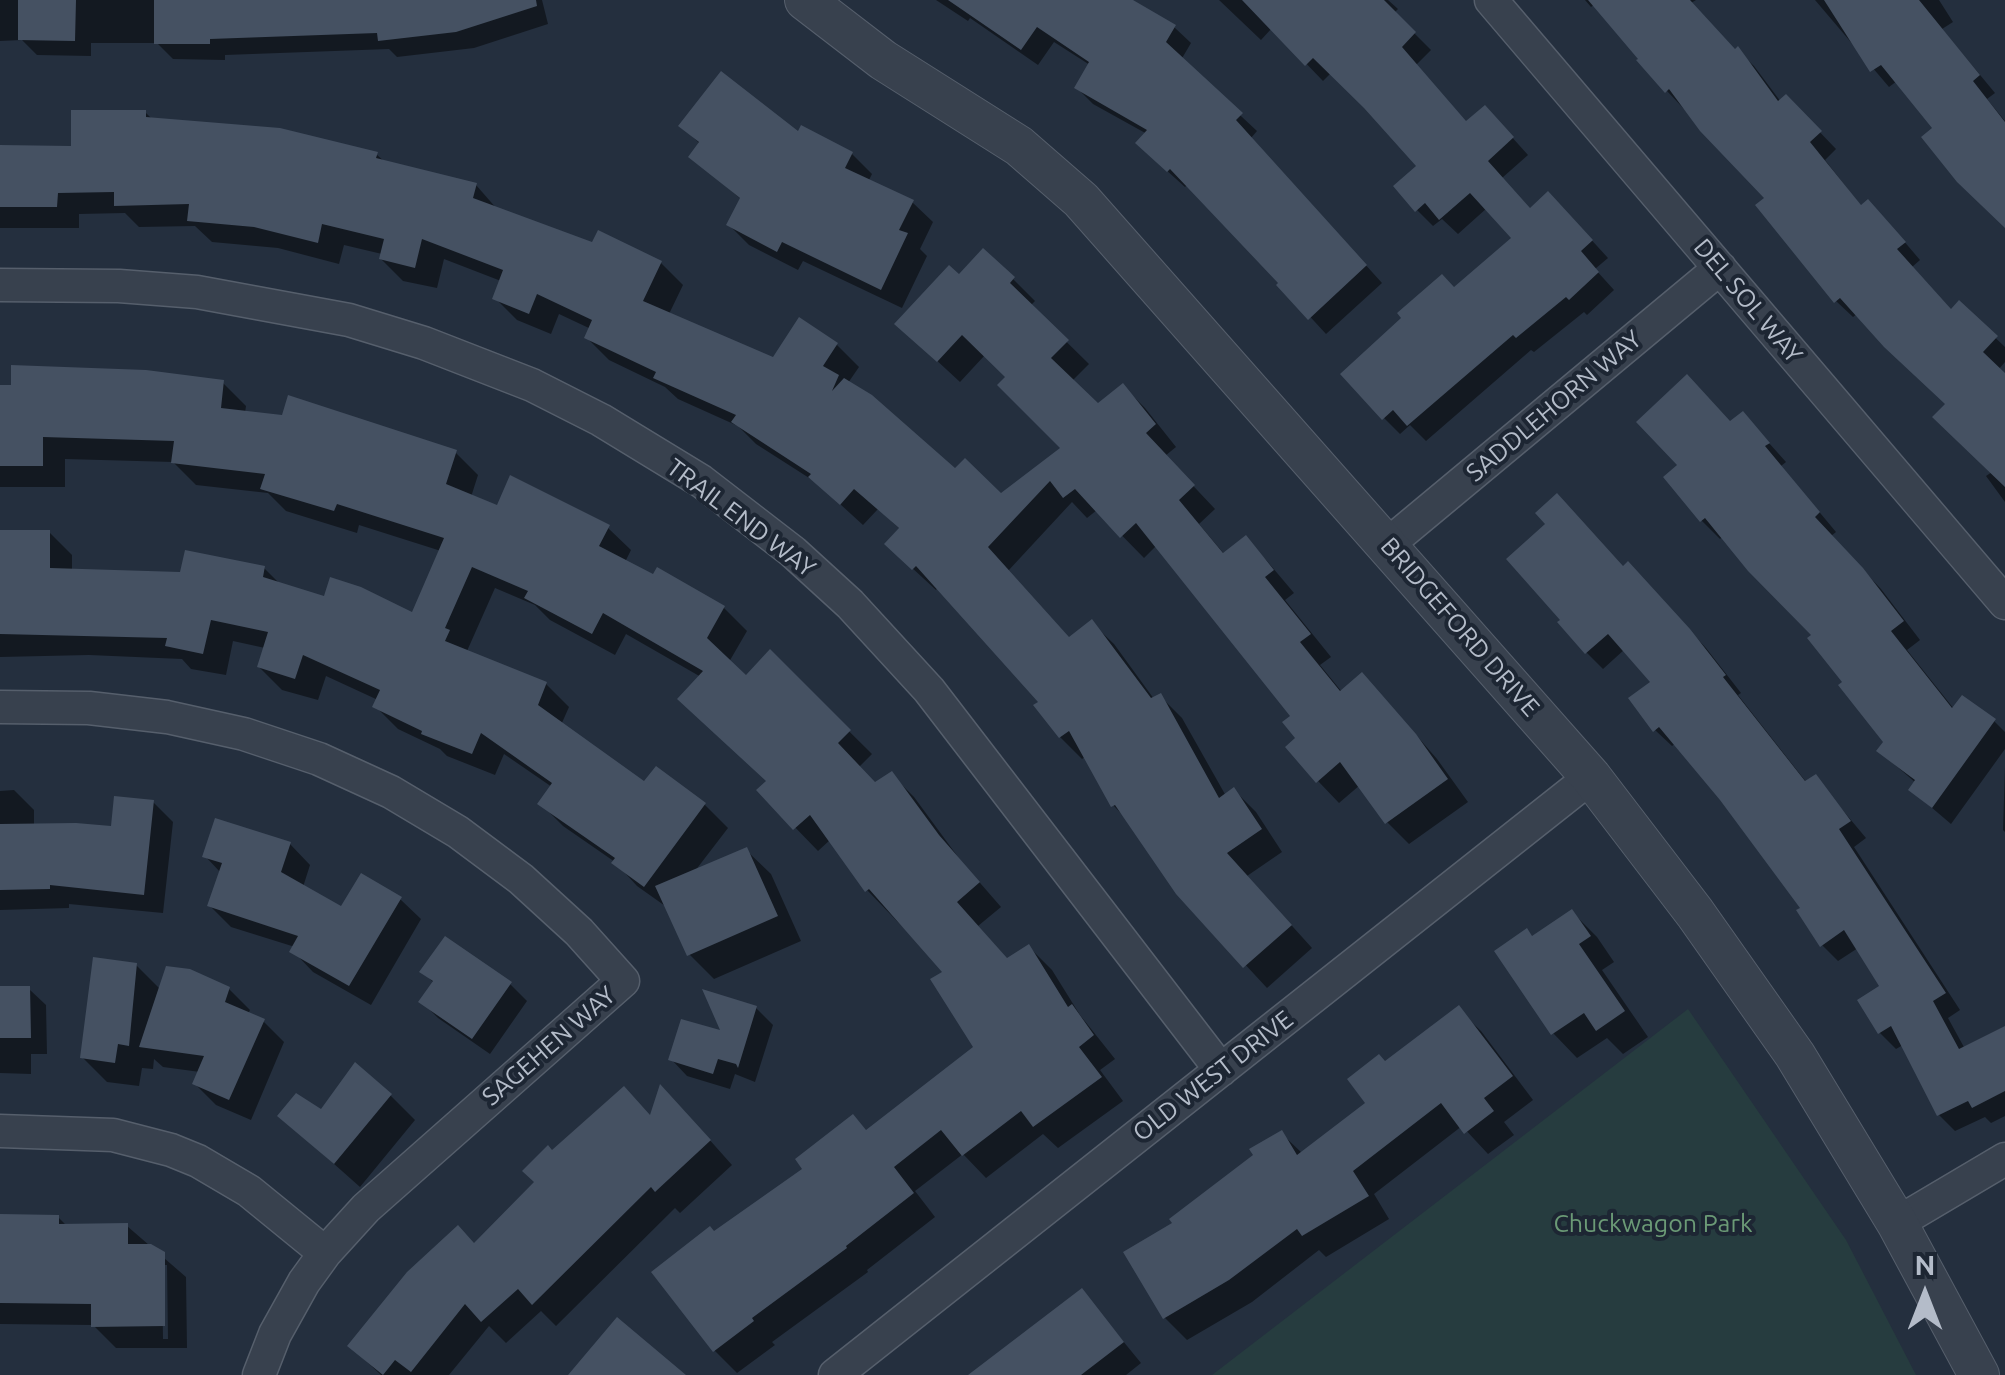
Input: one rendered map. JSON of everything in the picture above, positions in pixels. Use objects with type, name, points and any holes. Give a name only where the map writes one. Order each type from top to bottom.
[{"type":"street","name":"BRIDGEFORD DRIVE","points":[[805,0],[883,60],[1019,146],[1081,200],[1591,777],[1696,912],[1795,1055],[1898,1223],[1979,1375]]},
{"type":"street","name":"DEL SOL WAY","points":[[1490,0],[2005,603]]},
{"type":"street","name":"SADDLEHORN WAY","points":[[1388,544],[1720,268]]},
{"type":"street","name":"TRAIL END WAY","points":[[0,285],[119,286],[197,292],[349,320],[424,343],[532,385],[601,420],[701,481],[808,565],[850,604],[929,690],[1221,1070]]},
{"type":"street","name":"SAGEHEN WAY","points":[[0,708],[90,708],[168,717],[244,734],[319,760],[391,792],[458,832],[522,879],[579,932],[623,981],[366,1208],[325,1253],[275,1334],[259,1375]]},
{"type":"street","name":"OLD WEST DRIVE","points":[[836,1375],[1591,777]]},
{"type":"street","points":[[0,1131],[113,1135],[171,1150],[249,1191],[325,1253]]},
{"type":"street","points":[[1898,1223],[2005,1159]]},
{"type":"green space","name":"Chuckwagon Park","points":[[1688,1009],[1846,1240],[1916,1375],[1212,1375]]},
{"type":"building","points":[[18,0],[76,0],[75,41],[18,40]]},
{"type":"building","points":[[154,0],[536,0],[537,6],[456,32],[378,41],[377,33],[154,44]]},
{"type":"building","points":[[948,0],[1133,0],[1176,25],[1166,42],[1243,113],[1236,120],[1367,265],[1308,320],[1170,169],[1167,172],[1135,143],[1147,130],[1074,88],[1089,62],[1037,27],[1021,50]]},
{"type":"building","points":[[1242,0],[1384,0],[1416,32],[1402,47],[1466,121],[1485,105],[1514,137],[1488,161],[1530,208],[1548,191],[1593,240],[1581,251],[1599,272],[1569,300],[1566,297],[1516,338],[1513,335],[1407,426],[1393,410],[1382,420],[1340,374],[1401,318],[1397,313],[1442,274],[1454,287],[1511,238],[1470,193],[1439,220],[1425,203],[1415,212],[1393,186],[1416,166],[1313,58],[1305,66]]},
{"type":"building","points":[[1588,0],[1690,0],[1735,49],[1738,46],[1778,101],[1786,94],[1822,131],[1810,142],[1861,205],[1868,199],[1906,242],[1897,249],[1951,309],[1959,300],[1998,336],[1983,352],[2005,373],[2005,487],[1932,417],[1945,404],[1884,347],[1840,298],[1834,303],[1755,205],[1764,198],[1700,131],[1669,89],[1665,93]]},
{"type":"building","points":[[1824,0],[1919,0],[1980,75],[1973,81],[2005,122],[2005,228],[1957,182],[1921,137],[1932,128],[1881,65],[1870,72]]},
{"type":"building","points":[[721,71],[798,131],[801,125],[853,152],[845,168],[914,200],[899,230],[908,233],[881,290],[782,242],[777,252],[726,225],[740,198],[688,157],[699,142],[678,126]]},
{"type":"building","points":[[71,110],[146,110],[146,117],[280,128],[378,152],[376,158],[477,183],[473,198],[592,242],[598,230],[662,261],[643,301],[773,357],[799,317],[838,343],[823,366],[839,375],[832,391],[844,378],[872,395],[955,468],[965,458],[1001,493],[1060,448],[997,385],[1005,377],[962,335],[937,362],[894,324],[949,265],[959,274],[983,248],[1015,277],[1010,283],[1069,340],[1051,358],[1098,403],[1123,383],[1156,424],[1146,433],[1195,485],[1179,500],[1223,553],[1246,535],[1274,570],[1265,577],[1311,634],[1300,642],[1340,691],[1362,672],[1416,734],[1448,779],[1385,824],[1340,762],[1316,783],[1285,747],[1295,738],[1282,722],[1290,716],[1136,523],[1120,538],[1075,489],[1063,498],[1050,481],[988,547],[1069,637],[1092,619],[1151,698],[1161,693],[1219,798],[1234,787],[1262,829],[1227,853],[1292,925],[1243,968],[1176,894],[1115,805],[1111,807],[1069,731],[1059,738],[1033,705],[1038,702],[916,566],[912,570],[884,544],[899,528],[854,489],[840,505],[808,477],[811,474],[731,422],[736,415],[653,378],[656,372],[584,338],[592,320],[537,294],[529,314],[492,299],[503,270],[422,239],[415,268],[379,259],[384,239],[322,224],[318,243],[254,227],[187,221],[189,204],[114,206],[114,192],[58,193],[57,207],[0,207],[0,145],[71,146]]},
{"type":"building","points":[[11,365],[146,370],[224,380],[221,408],[282,415],[288,395],[457,450],[446,484],[497,505],[510,475],[610,525],[599,546],[653,574],[657,567],[725,606],[707,638],[746,675],[770,649],[851,730],[838,743],[875,782],[892,771],[980,882],[957,902],[1007,958],[1029,944],[1068,1007],[1072,1004],[1094,1035],[1079,1047],[1102,1077],[1033,1127],[1021,1111],[962,1156],[941,1130],[894,1167],[914,1193],[713,1352],[651,1272],[710,1226],[714,1231],[802,1169],[795,1159],[853,1114],[866,1130],[973,1047],[930,979],[942,972],[869,889],[865,892],[810,815],[793,830],[756,790],[766,781],[677,699],[703,671],[603,613],[592,634],[524,598],[528,591],[472,567],[445,628],[450,630],[445,641],[547,682],[538,705],[644,781],[656,766],[706,803],[644,887],[611,863],[615,858],[537,804],[552,783],[481,733],[472,754],[421,734],[422,731],[372,707],[380,690],[303,655],[295,679],[257,667],[268,632],[211,620],[203,654],[165,646],[167,638],[0,634],[0,530],[50,530],[50,568],[180,572],[185,550],[265,566],[263,577],[324,596],[330,577],[412,612],[444,538],[337,504],[334,511],[260,489],[265,474],[171,463],[174,441],[43,437],[43,466],[0,466],[0,385],[11,385]]},
{"type":"building","points":[[1687,374],[1730,421],[1743,411],[1770,443],[1765,446],[1820,512],[1815,517],[1863,568],[1904,621],[1891,631],[1952,708],[1962,695],[1996,719],[1932,808],[1908,790],[1915,780],[1876,751],[1883,742],[1838,685],[1842,682],[1807,638],[1811,635],[1748,571],[1705,518],[1700,522],[1663,477],[1677,465],[1636,422]]},
{"type":"building","points":[[1557,493],[1623,566],[1628,561],[1690,629],[1805,781],[1816,774],[1851,821],[1839,829],[1946,993],[1933,1001],[1959,1049],[2005,1026],[2005,1091],[1972,1108],[1968,1101],[1937,1116],[1891,1026],[1878,1034],[1857,1000],[1879,986],[1844,930],[1820,947],[1796,910],[1800,908],[1720,800],[1659,727],[1653,732],[1628,698],[1650,682],[1608,634],[1585,654],[1506,559],[1545,524],[1535,513]]},
{"type":"building","points":[[114,796],[154,800],[144,895],[50,885],[50,889],[0,890],[0,824],[111,826]]},
{"type":"building","points":[[215,818],[291,842],[281,872],[341,906],[361,873],[402,897],[349,986],[289,952],[298,936],[207,906],[222,863],[202,857]]},
{"type":"building","points":[[747,847],[778,916],[687,956],[655,886]]},
{"type":"building","points":[[1572,909],[1591,936],[1579,944],[1625,1011],[1596,1031],[1584,1013],[1551,1035],[1494,951],[1527,928],[1532,936]]},
{"type":"building","points":[[445,936],[512,982],[472,1039],[418,1002],[433,981],[419,972]]},
{"type":"building","points":[[93,957],[137,963],[129,1046],[118,1044],[115,1063],[80,1058]]},
{"type":"building","points":[[166,966],[190,969],[230,987],[225,1002],[265,1019],[229,1100],[192,1084],[204,1056],[139,1047]]},
{"type":"building","points":[[0,986],[30,986],[31,1038],[0,1038]]},
{"type":"building","points":[[702,989],[757,1006],[738,1068],[718,1059],[713,1074],[668,1060],[681,1019],[720,1030]]},
{"type":"building","points":[[1459,1005],[1513,1076],[1484,1098],[1494,1111],[1464,1134],[1441,1103],[1353,1171],[1369,1196],[1302,1236],[1297,1229],[1229,1280],[1163,1319],[1123,1252],[1172,1223],[1169,1219],[1253,1155],[1249,1149],[1282,1130],[1297,1155],[1365,1103],[1347,1079],[1379,1054],[1385,1061]]},
{"type":"building","points":[[355,1062],[392,1094],[334,1164],[277,1116],[296,1093],[321,1109]]},
{"type":"building","points":[[660,1084],[711,1140],[655,1192],[651,1187],[532,1305],[518,1289],[481,1322],[465,1304],[411,1372],[395,1360],[383,1375],[347,1346],[407,1272],[458,1225],[474,1243],[534,1182],[522,1171],[548,1145],[552,1150],[624,1086],[650,1115]]},
{"type":"building","points":[[0,1214],[59,1215],[59,1224],[128,1223],[128,1244],[151,1244],[165,1252],[165,1326],[91,1327],[91,1304],[0,1303]]},
{"type":"building","points":[[1082,1288],[1124,1342],[1081,1375],[968,1375]]},
{"type":"building","points":[[617,1317],[686,1375],[568,1375]]}]
